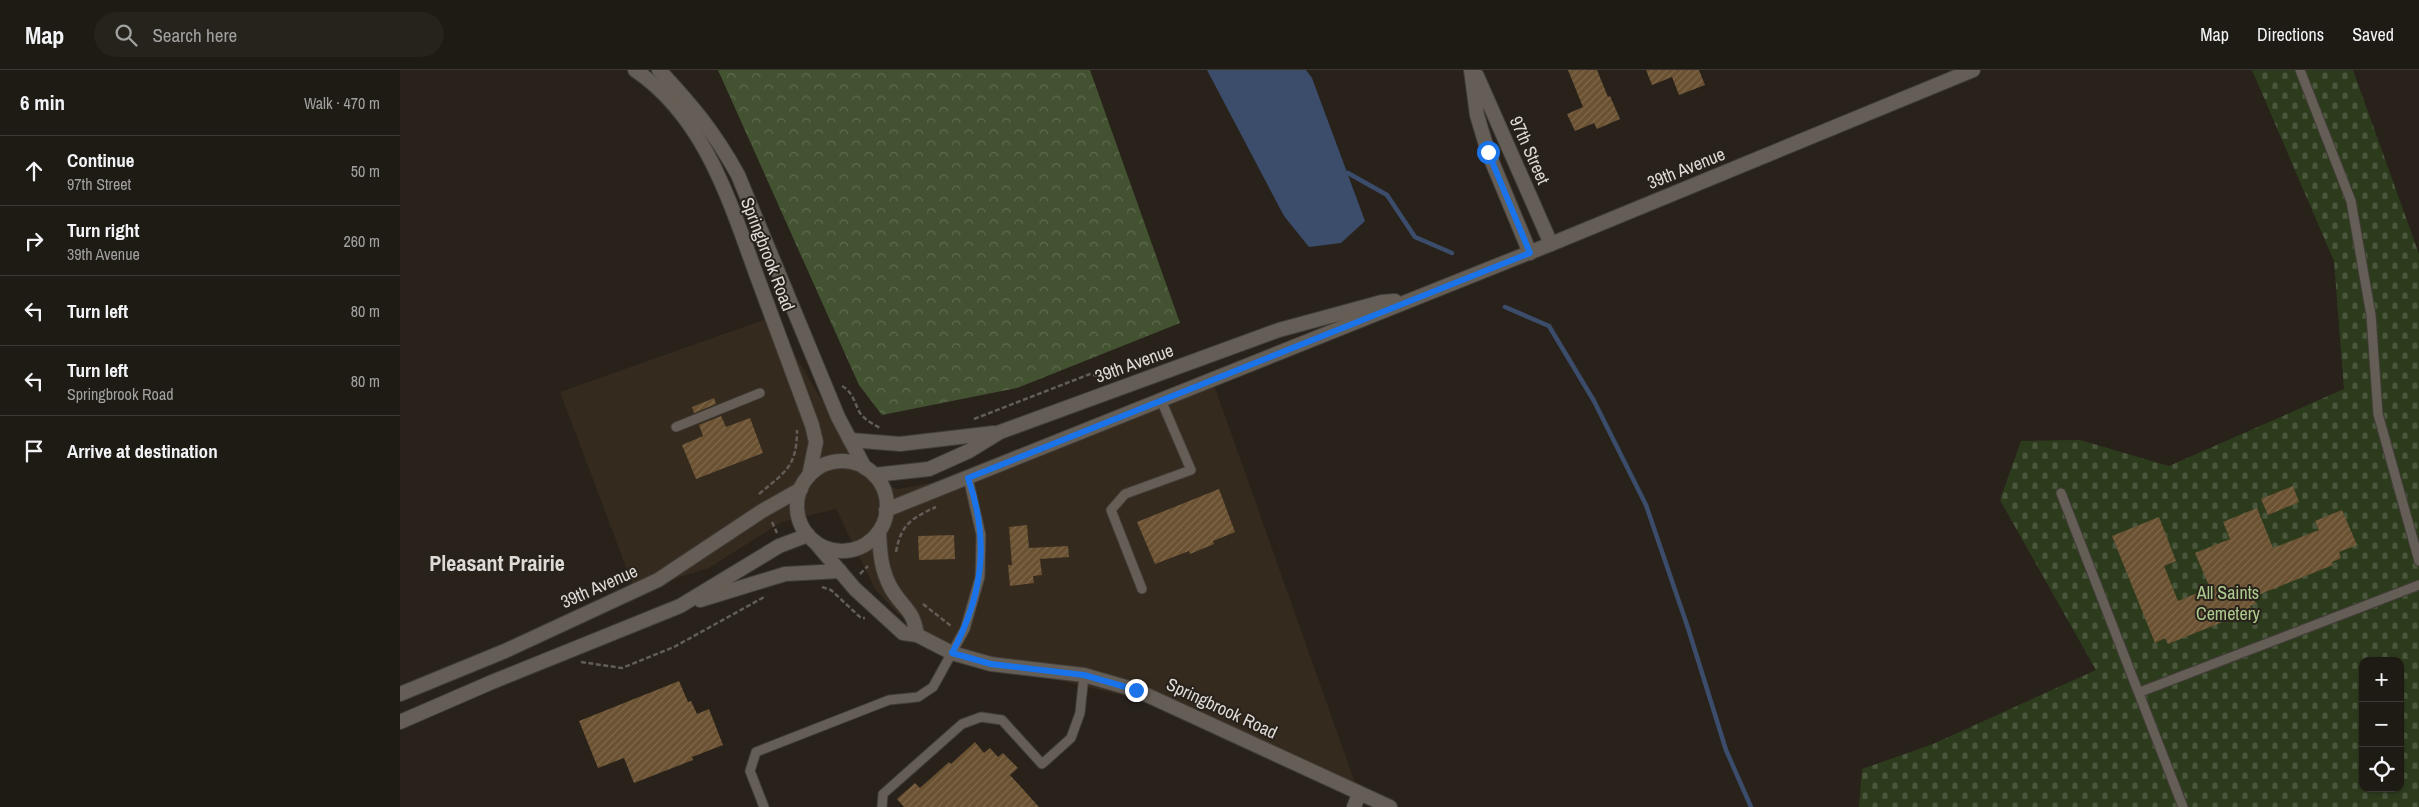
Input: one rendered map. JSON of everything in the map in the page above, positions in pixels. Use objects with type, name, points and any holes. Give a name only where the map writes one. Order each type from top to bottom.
[{"type":"main road","name":"Springbrook Road","points":[[635,70],[669,99],[685,117],[700,140],[720,181],[812,426],[816,442],[809,476]]},
{"type":"main road","name":"Springbrook Road","points":[[659,70],[711,128],[729,159],[832,402],[850,440],[869,471]]},
{"type":"main road","name":"97th Street","points":[[1473,70],[1551,244]]},
{"type":"main road","name":"97th Street","points":[[1473,70],[1477,115],[1488,152],[1530,253]]},
{"type":"main road","name":"39th Avenue","points":[[886,510],[1530,253],[1973,70]]},
{"type":"main road","name":"39th Avenue","points":[[869,471],[929,469],[968,452],[1000,432],[1279,330],[1382,302],[1413,299]]},
{"type":"main road","points":[[850,440],[900,444],[1000,432]]},
{"type":"main road","points":[[836,462],[851,462],[869,471],[884,491],[885,519],[879,532],[868,542],[856,549],[841,551],[827,549],[811,538],[799,518],[797,504],[801,489],[809,476],[821,466],[836,462]]},
{"type":"main road","name":"39th Avenue","points":[[400,694],[504,651],[658,580],[762,510],[801,489]]},
{"type":"main road","points":[[879,532],[880,563],[892,589],[915,618],[918,635]]},
{"type":"main road","name":"Springbrook Road","points":[[811,538],[855,589],[903,633],[918,635],[952,653],[991,664],[1084,675],[1136,690],[1162,700],[1356,800],[1390,807]]},
{"type":"main road","points":[[680,606],[779,546],[811,538]]},
{"type":"main road","points":[[400,722],[680,606],[785,574],[840,571]]},
{"type":"lane","points":[[2300,70],[2351,201],[2371,315],[2378,414],[2419,561]]},
{"type":"lane","points":[[676,427],[760,392]]},
{"type":"lane","points":[[1142,589],[1111,510],[1125,494],[1191,470],[1161,400]]},
{"type":"lane","points":[[764,807],[750,771],[756,752],[889,700],[918,697],[933,687],[965,629],[980,577],[981,535],[968,478]]},
{"type":"lane","points":[[2061,493],[2140,692],[2183,807]]},
{"type":"lane","points":[[2140,692],[2419,585]]},
{"type":"lane","points":[[882,807],[883,794],[962,724],[982,717],[1002,720],[1042,764],[1071,738],[1080,713],[1084,675]]},
{"type":"path","points":[[967,422],[1090,374]]},
{"type":"path","points":[[850,390],[861,414],[869,421],[886,430]]},
{"type":"path","points":[[849,410],[857,405]]},
{"type":"path","points":[[753,500],[790,467],[797,447],[797,429]]},
{"type":"path","points":[[895,553],[899,536],[904,526],[940,506]]},
{"type":"path","points":[[769,518],[774,524],[778,536]]},
{"type":"path","points":[[858,577],[866,567],[872,565]]},
{"type":"path","points":[[817,586],[831,590],[862,618]]},
{"type":"path","points":[[553,657],[622,668],[674,647],[771,593]]},
{"type":"path","points":[[919,602],[951,626]]},
{"type":"shaded area","points":[[772,317],[870,480],[898,489],[979,474],[1212,379],[1359,794],[1186,711],[960,656],[898,614],[875,589],[836,509],[782,522],[709,568],[635,591],[560,392]]},
{"type":"green space","points":[[718,70],[1090,70],[1180,323],[1017,388],[882,415],[859,385]]},
{"type":"green space","name":"All Saints Cemetery","points":[[2252,70],[2353,70],[2419,254],[2419,807],[1859,807],[1862,769],[1933,744],[2096,670],[2000,500],[2021,441],[2080,440],[2169,466],[2344,389],[2334,261]]},
{"type":"water","points":[[1207,70],[1306,70],[1312,78],[1365,221],[1341,243],[1309,247],[1284,216]]},
{"type":"building","points":[[1568,70],[1597,70],[1608,97],[1610,96],[1620,119],[1597,129],[1594,123],[1575,131],[1567,114],[1583,107]]},
{"type":"building","points":[[1646,70],[1699,70],[1705,85],[1679,95],[1672,77],[1652,85]]},
{"type":"building","points":[[714,398],[716,404],[694,413],[692,407]]},
{"type":"building","points":[[721,416],[726,427],[750,418],[763,453],[696,479],[682,445],[703,436],[699,425]]},
{"type":"building","points":[[2293,486],[2299,502],[2268,515],[2261,499]]},
{"type":"building","points":[[1219,489],[1235,532],[1213,541],[1214,544],[1190,554],[1189,551],[1155,564],[1137,522]]},
{"type":"building","points":[[2257,508],[2273,548],[2319,530],[2315,521],[2342,510],[2357,545],[2339,552],[2341,558],[2332,562],[2333,565],[2253,597],[2256,604],[2250,606],[2252,610],[2168,644],[2165,638],[2155,643],[2112,536],[2159,517],[2176,561],[2164,566],[2178,601],[2210,588],[2195,553],[2230,539],[2223,522]]},
{"type":"building","points":[[1027,525],[1029,548],[1068,546],[1069,557],[1040,559],[1042,575],[1033,576],[1034,583],[1010,586],[1008,565],[1012,565],[1009,527]]},
{"type":"building","points":[[954,535],[955,559],[919,560],[918,536]]},
{"type":"building","points":[[679,681],[688,702],[691,701],[697,714],[709,709],[723,745],[692,757],[693,760],[634,783],[624,758],[598,768],[579,721]]},
{"type":"building","points":[[975,742],[984,753],[990,748],[998,757],[1003,753],[1018,768],[1010,775],[1039,807],[904,807],[897,799],[915,783],[920,788]]},
{"type":"waterway","points":[[1342,172],[1348,173],[1387,195],[1415,237],[1452,253]]},
{"type":"waterway","points":[[1505,307],[1549,326],[1594,401],[1646,505],[1688,628],[1726,750],[1751,807]]},
{"type":"district","name":"Pleasant Prairie","points":[[497,563]]},
{"type":"route","points":[[1136,690],[1084,675],[991,664],[952,653],[965,629],[980,577],[981,535],[973,491],[968,478],[1530,253],[1488,152]]}]
